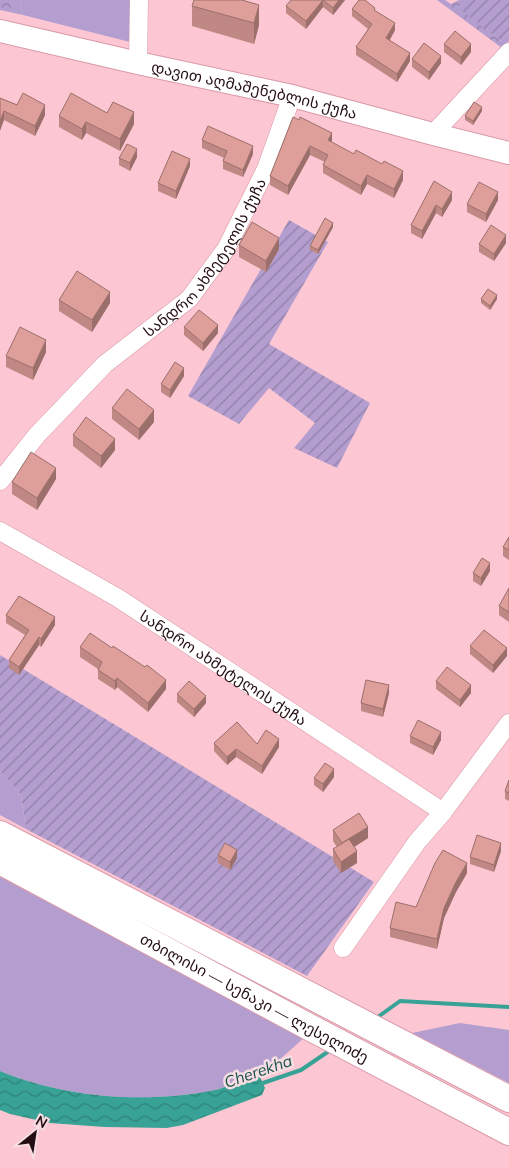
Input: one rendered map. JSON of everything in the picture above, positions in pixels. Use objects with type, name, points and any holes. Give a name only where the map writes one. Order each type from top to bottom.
[{"type":"highway","name":"თბილისი — სენაკი — ლესელიძე","points":[[0,834],[509,1099]]},
{"type":"highway","name":"თბილისი — სენაკი — ლესელიძე","points":[[0,861],[509,1132]]},
{"type":"main road","name":"დავით აღმაშენებლის ქუჩა","points":[[0,31],[292,96],[509,153]]},
{"type":"street","points":[[138,63],[140,0]]},
{"type":"street","points":[[433,134],[509,52]]},
{"type":"street","name":"სანდრო ახმეტელის ქუჩა","points":[[0,481],[38,435],[105,364],[189,299],[226,249],[266,170],[292,96]]},
{"type":"street","name":"სანდრო ახმეტელის ქუჩა","points":[[0,531],[118,598],[443,812]]},
{"type":"street","points":[[343,948],[417,842],[443,812],[509,724]]},
{"type":"green space","points":[[0,0],[20,0],[23,15],[0,10]]},
{"type":"green space","points":[[20,0],[136,0],[134,43],[23,15]]},
{"type":"green space","points":[[437,0],[445,0],[451,4],[463,0],[458,7],[501,41],[509,32],[509,41],[502,48]]},
{"type":"green space","points":[[463,0],[509,0],[509,32],[501,41],[457,7]]},
{"type":"green space","points":[[289,220],[328,242],[269,344],[370,403],[337,468],[294,448],[315,423],[269,388],[239,424],[188,396]]},
{"type":"green space","points":[[0,655],[374,882],[307,976],[26,829],[21,795],[0,771]]},
{"type":"green space","points":[[0,771],[21,795],[26,829],[0,815]]},
{"type":"green space","points":[[0,877],[305,1037],[260,1077],[254,1076],[220,1089],[189,1094],[134,1097],[78,1093],[25,1080],[0,1071]]},
{"type":"green space","points":[[460,1023],[509,1030],[509,1083],[412,1033]]},
{"type":"water","points":[[0,1071],[51,1087],[78,1093],[106,1096],[161,1097],[189,1094],[220,1089],[254,1076],[260,1077],[265,1088],[262,1095],[183,1125],[167,1128],[104,1127],[50,1123],[0,1110]]},
{"type":"building","points":[[194,0],[242,0],[259,5],[254,23],[192,6]]},
{"type":"building","points":[[291,0],[323,0],[306,21],[286,6]]},
{"type":"building","points":[[323,0],[339,0],[333,8]]},
{"type":"building","points":[[359,0],[365,0],[375,8],[374,10],[395,23],[386,38],[410,53],[397,74],[356,47],[372,24],[352,9]]},
{"type":"building","points":[[455,31],[471,44],[461,57],[444,44]]},
{"type":"building","points":[[424,43],[441,56],[429,72],[412,59]]},
{"type":"building","points":[[23,93],[45,105],[35,126],[4,111],[0,121],[0,98],[17,105]]},
{"type":"building","points":[[71,93],[107,113],[113,102],[134,112],[120,139],[86,122],[82,129],[59,116]]},
{"type":"building","points":[[474,102],[482,107],[473,121],[465,116]]},
{"type":"building","points":[[293,117],[299,120],[300,117],[332,133],[328,140],[354,154],[356,150],[382,164],[384,161],[403,171],[394,189],[367,175],[361,186],[323,165],[328,155],[310,146],[288,186],[270,176]]},
{"type":"building","points":[[208,126],[253,146],[243,170],[223,161],[227,151],[202,140]]},
{"type":"building","points":[[127,144],[137,149],[130,163],[119,158]]},
{"type":"building","points":[[172,151],[190,159],[176,191],[158,183]]},
{"type":"building","points":[[434,181],[452,192],[442,209],[436,205],[422,231],[411,225]]},
{"type":"building","points":[[479,182],[498,192],[486,214],[467,204]]},
{"type":"building","points":[[325,218],[333,223],[318,250],[310,246]]},
{"type":"building","points":[[252,222],[279,238],[266,261],[239,245]]},
{"type":"building","points":[[491,225],[506,235],[494,254],[479,244]]},
{"type":"building","points":[[77,271],[110,292],[92,320],[59,300]]},
{"type":"building","points":[[488,289],[497,295],[490,306],[481,299]]},
{"type":"building","points":[[199,310],[218,325],[203,343],[184,327]]},
{"type":"building","points":[[20,327],[46,340],[33,368],[6,356]]},
{"type":"building","points":[[175,362],[184,368],[170,390],[161,384]]},
{"type":"building","points":[[127,389],[154,410],[139,429],[112,408]]},
{"type":"building","points":[[86,417],[115,439],[101,456],[73,435]]},
{"type":"building","points":[[31,452],[56,468],[37,498],[12,482]]},
{"type":"building","points":[[509,537],[509,550],[503,547]]},
{"type":"building","points":[[482,558],[490,563],[481,578],[473,573]]},
{"type":"building","points":[[509,588],[509,612],[499,606]]},
{"type":"building","points":[[19,596],[55,617],[19,667],[9,660],[29,630],[6,615]]},
{"type":"building","points":[[484,630],[507,648],[493,665],[470,646]]},
{"type":"building","points":[[90,633],[145,667],[147,665],[166,680],[148,703],[117,678],[115,681],[98,670],[102,662],[80,647]]},
{"type":"building","points":[[447,667],[471,685],[460,700],[436,681]]},
{"type":"building","points":[[366,680],[389,685],[383,709],[361,703]]},
{"type":"building","points":[[189,681],[206,696],[194,709],[177,694]]},
{"type":"building","points":[[418,720],[441,732],[433,747],[410,736]]},
{"type":"building","points":[[237,722],[257,744],[266,730],[279,739],[262,766],[236,749],[227,757],[214,743]]},
{"type":"building","points":[[325,763],[334,769],[323,784],[314,778]]},
{"type":"building","points":[[509,780],[509,793],[505,791]]},
{"type":"building","points":[[359,813],[368,827],[342,843],[333,830]]},
{"type":"building","points":[[477,835],[501,843],[494,865],[470,857]]},
{"type":"building","points":[[349,839],[357,851],[341,862],[333,849]]},
{"type":"building","points":[[225,843],[237,850],[230,862],[218,855]]},
{"type":"building","points":[[443,850],[467,863],[444,908],[437,939],[390,928],[396,902],[416,907],[435,863]]},
{"type":"waterway","name":"Cherekha","points":[[375,1019],[400,1001],[509,1007]]},
{"type":"waterway","name":"Cherekha","points":[[260,1084],[301,1070],[332,1049]]}]
